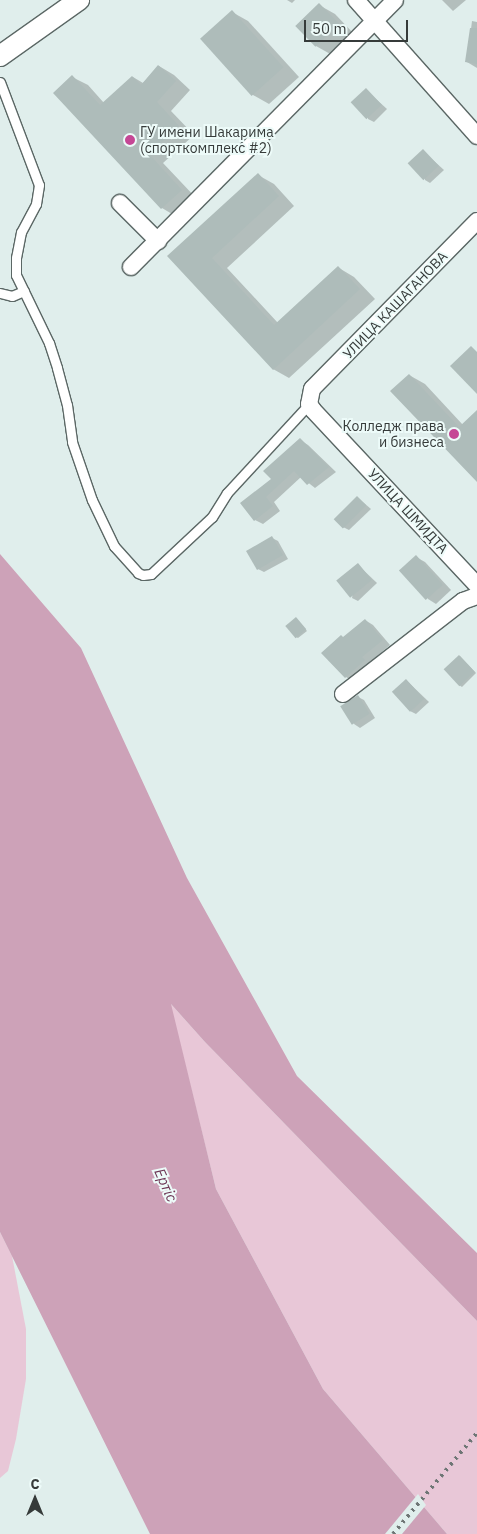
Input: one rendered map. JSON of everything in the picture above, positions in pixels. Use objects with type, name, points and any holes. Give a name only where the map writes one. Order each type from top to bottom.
[{"type":"street","points":[[0,56],[80,0]]},
{"type":"street","points":[[356,0],[477,136]]},
{"type":"street","points":[[131,267],[395,0]]},
{"type":"street","points":[[120,204],[158,241]]},
{"type":"street","name":"УЛИЦА КАШАГАНОВА","points":[[311,396],[477,221]]},
{"type":"street","name":"УЛИЦА ШМИДТА","points":[[311,396],[313,410],[477,585]]},
{"type":"street","points":[[343,694],[463,601],[477,596]]},
{"type":"lane","points":[[0,82],[39,185],[36,204],[21,232],[16,258],[16,275],[49,343],[67,405],[72,442],[99,517],[114,546],[143,575],[151,574],[212,517],[227,493],[311,396]]},
{"type":"lane","points":[[0,293],[12,296],[24,290]]},
{"type":"shaded area","points":[[170,1003],[205,1042],[477,1321],[477,1534],[447,1534],[323,1389],[216,1189]]},
{"type":"shaded area","points":[[0,1232],[12,1256],[26,1329],[26,1379],[16,1439],[8,1471],[0,1478]]},
{"type":"water","name":"Ертіс","points":[[0,554],[81,648],[187,878],[297,1076],[477,1253],[477,1321],[205,1042],[171,1004],[216,1189],[323,1389],[447,1534],[150,1534],[0,1232]]},
{"type":"pier","points":[[418,1494],[426,1505],[402,1534],[385,1534]]},
{"type":"building","points":[[319,3],[339,24],[315,47],[295,26]]},
{"type":"building","points":[[232,10],[284,67],[252,96],[200,39]]},
{"type":"building","points":[[470,28],[477,28],[477,64],[465,62]]},
{"type":"building","name":"ГУ имени Шакарима (спорткомплекс #2)","points":[[158,65],[176,81],[157,102],[179,126],[149,154],[182,190],[161,209],[53,93],[72,75],[100,105],[132,76],[141,85]]},
{"type":"building","points":[[366,88],[382,105],[366,119],[351,102]]},
{"type":"building","points":[[423,149],[439,166],[423,180],[408,163]]},
{"type":"building","points":[[258,173],[279,196],[212,258],[274,325],[338,266],[360,289],[273,370],[167,256]]},
{"type":"building","name":"Колледж права и бизнеса","points":[[471,346],[477,352],[477,394],[450,366]]},
{"type":"building","name":"Колледж права и бизнеса","points":[[409,374],[459,427],[477,410],[477,482],[390,391]]},
{"type":"building","points":[[300,438],[329,467],[307,485],[294,471],[266,497],[273,506],[254,521],[240,503],[271,479],[263,471]]},
{"type":"building","points":[[357,496],[366,505],[343,529],[334,519]]},
{"type":"building","points":[[272,536],[283,555],[257,570],[246,551]]},
{"type":"building","points":[[416,555],[443,585],[426,600],[399,570]]},
{"type":"building","points":[[358,563],[372,580],[350,598],[336,581]]},
{"type":"building","points":[[296,617],[306,629],[296,638],[285,626]]},
{"type":"building","points":[[365,619],[383,640],[362,657],[365,660],[345,678],[321,653],[341,635],[343,637]]},
{"type":"building","points":[[459,655],[475,672],[459,686],[444,669]]},
{"type":"building","points":[[406,679],[424,699],[410,712],[392,692]]},
{"type":"building","points":[[358,695],[370,714],[352,725],[340,706]]},
{"type":"railway","points":[[393,1534],[477,1433]]},
{"type":"place","name":"ГУ имени Шакарима (спорткомплекс #2)","points":[[130,140]]},
{"type":"place","name":"Колледж права и бизнеса","points":[[454,434]]}]
